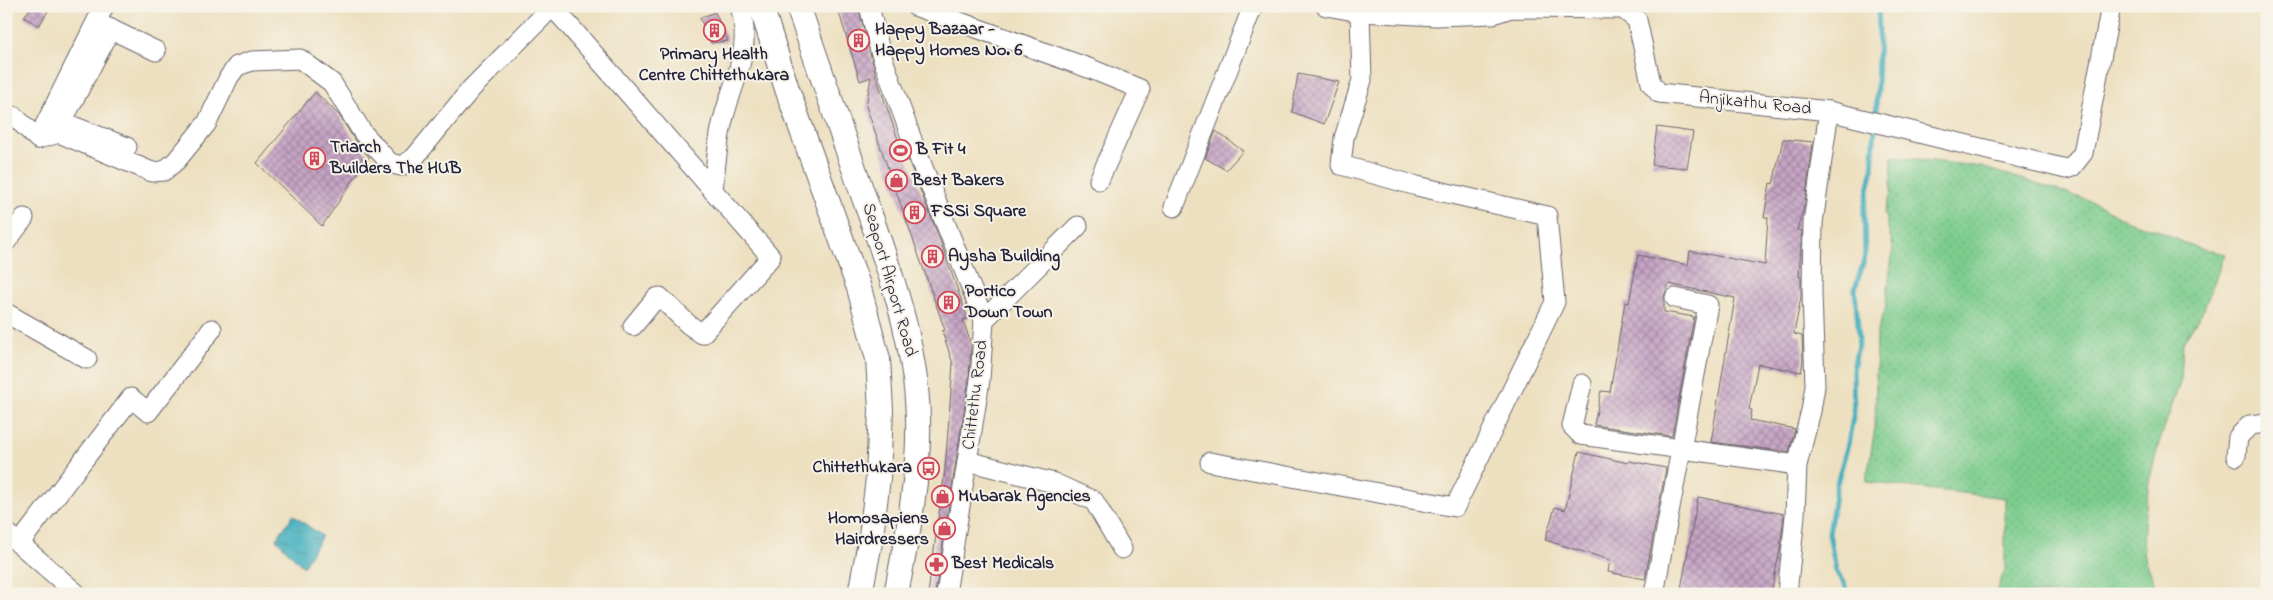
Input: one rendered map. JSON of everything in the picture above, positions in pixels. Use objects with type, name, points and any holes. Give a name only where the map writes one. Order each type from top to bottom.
[{"type":"main road","points":[[760,6],[787,89],[859,288],[878,359],[881,410],[878,478],[871,538],[860,594]]},
{"type":"main road","name":"Seaport Airport Road","points":[[798,6],[875,228],[896,293],[913,360],[918,419],[914,487],[896,594]]},
{"type":"street","points":[[713,191],[721,128],[744,52],[745,24],[740,6]]},
{"type":"street","name":"Chittethu Road","points":[[869,6],[880,51],[914,145],[984,320],[980,380],[946,594]]},
{"type":"street","points":[[915,6],[1074,63],[1140,89],[1099,180]]},
{"type":"street","points":[[1174,207],[1253,6]]},
{"type":"street","name":"Anjikathu Road","points":[[1326,6],[1360,12],[1436,16],[1493,14],[1511,7],[1623,9],[1637,20],[1651,83],[1659,93],[1829,112],[2066,168],[2072,167],[2083,153],[2111,6]]},
{"type":"street","points":[[38,139],[59,133],[152,172],[164,171],[176,162],[207,123],[229,77],[237,66],[252,61],[300,59],[332,83],[364,133],[390,163],[401,166],[414,158],[471,89],[553,7],[769,254],[770,260],[702,334],[693,329],[660,297],[656,298],[633,326]]},
{"type":"street","points":[[1210,462],[1455,507],[1555,302],[1547,216],[1417,186],[1341,166],[1344,138],[1362,80],[1360,12]]},
{"type":"street","points":[[38,139],[104,19]]},
{"type":"street","points":[[104,19],[156,51]]},
{"type":"street","points":[[104,19],[64,118],[68,124],[127,147]]},
{"type":"street","points":[[1787,594],[1795,516],[1797,465],[1811,411],[1815,386],[1812,291],[1813,223],[1829,112]]},
{"type":"street","points":[[6,113],[15,118],[38,139]]},
{"type":"street","points":[[6,242],[24,218]]},
{"type":"street","points":[[984,320],[1078,226]]},
{"type":"street","points":[[1654,594],[1708,305],[1675,298]]},
{"type":"street","points":[[6,313],[87,359]]},
{"type":"street","points":[[77,594],[13,538],[131,398],[148,412],[212,329]]},
{"type":"street","points":[[1582,384],[1572,426],[1581,435],[1797,465]]},
{"type":"street","points":[[2236,456],[2238,437],[2250,424],[2267,423]]},
{"type":"street","points":[[967,460],[1054,483],[1094,501],[1122,548]]},
{"type":"green space","points":[[1892,156],[1982,167],[2094,202],[2125,220],[2162,232],[2191,246],[2225,254],[2204,309],[2183,342],[2181,380],[2159,443],[2149,482],[2143,552],[2158,594],[1995,594],[2005,570],[2005,498],[1866,482],[1875,428],[1877,332],[1885,311],[1893,247],[1884,213],[1891,193]]},
{"type":"water","points":[[293,515],[322,536],[303,567],[276,539]]},
{"type":"building","points":[[32,6],[41,6],[48,11],[39,26],[24,17]]},
{"type":"building","points":[[837,6],[858,6],[876,76],[899,142],[901,142],[937,232],[968,319],[963,320],[971,344],[969,379],[935,594],[928,594],[945,470],[953,364],[942,331],[945,330],[866,106],[871,77],[860,81]]},
{"type":"building","name":"Primary Health Centre Chittethukara","points":[[715,12],[728,41],[711,43],[700,18]]},
{"type":"building","points":[[1298,74],[1339,82],[1324,124],[1292,112]]},
{"type":"building","name":"Triarch Builders The HUB","points":[[315,92],[339,115],[354,139],[369,157],[322,226],[257,163]]},
{"type":"building","points":[[1657,127],[1693,132],[1687,168],[1652,165]]},
{"type":"building","points":[[1216,131],[1243,151],[1226,170],[1205,158]]},
{"type":"building","points":[[1783,139],[1813,142],[1805,203],[1797,230],[1802,231],[1799,277],[1801,277],[1801,297],[1794,334],[1802,336],[1803,361],[1801,372],[1758,364],[1749,409],[1752,410],[1750,420],[1795,429],[1789,452],[1711,442],[1735,298],[1669,284],[1664,296],[1664,312],[1694,317],[1672,436],[1594,425],[1601,391],[1610,392],[1625,302],[1629,303],[1638,255],[1688,265],[1690,251],[1765,265],[1768,217],[1764,217],[1770,183],[1773,184]]},
{"type":"building","points":[[1579,452],[1628,463],[1629,461],[1666,468],[1645,579],[1608,572],[1610,560],[1545,540],[1555,507],[1565,510]]},
{"type":"building","points":[[1698,497],[1784,514],[1780,549],[1771,594],[1680,594]]},
{"type":"waterway","points":[[1876,118],[1878,6]]},
{"type":"waterway","points":[[1850,594],[1836,571],[1829,533],[1837,483],[1848,444],[1854,412],[1853,370],[1859,339],[1855,289],[1865,257],[1864,209],[1872,172],[1875,127]]},
{"type":"place","name":"Primary Health Centre Chittethukara","points":[[714,30]]},
{"type":"place","name":"Happy Bazaar - Happy Homes No. 6","points":[[859,40]]},
{"type":"place","name":"B Fit 4","points":[[900,150]]},
{"type":"place","name":"Triarch Builders The HUB","points":[[314,158]]},
{"type":"place","name":"Best Bakers","points":[[896,181]]},
{"type":"place","name":"FSSi Square","points":[[915,212]]},
{"type":"place","name":"Aysha Building","points":[[932,257]]},
{"type":"place","name":"Portico Down Town","points":[[949,302]]},
{"type":"place","name":"Chittethukara","points":[[928,468]]},
{"type":"place","name":"Mubarak Agencies","points":[[942,497]]},
{"type":"place","name":"Homosapiens Hairdressers","points":[[945,529]]},
{"type":"place","name":"Best Medicals","points":[[936,564]]}]
